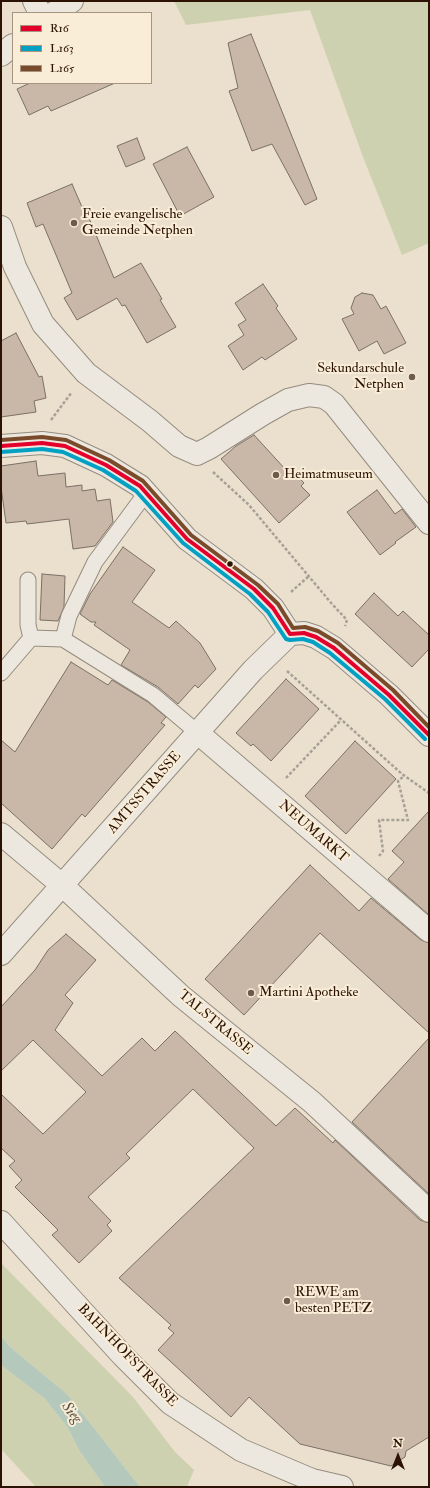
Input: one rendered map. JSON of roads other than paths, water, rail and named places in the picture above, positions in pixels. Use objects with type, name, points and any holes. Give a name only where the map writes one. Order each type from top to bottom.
[{"type":"street","points":[[34,1],[40,12]]},
{"type":"street","points":[[56,12],[72,1]]},
{"type":"street","points":[[1,55],[12,46]]},
{"type":"street","points":[[1,227],[15,266],[43,324],[86,373],[150,421],[179,446],[197,454],[288,400],[309,395],[324,397],[334,404],[429,523]]},
{"type":"street","points":[[1,446],[42,443],[65,446],[106,465],[140,486],[187,539],[254,589],[273,608],[290,634],[304,633],[316,637],[334,648],[389,695],[429,735]]},
{"type":"street","name":"AMTSSTRASSE","points":[[1,954],[63,886],[253,670],[290,634]]},
{"type":"street","name":"NEUMARKT","points":[[198,733],[429,931]]},
{"type":"street","name":"TALSTRASSE","points":[[1,834],[63,886],[181,996],[312,1102],[429,1211]]},
{"type":"street","name":"BAHNHOFSTRASSE","points":[[1,1222],[123,1356],[170,1403],[240,1450],[312,1480],[342,1487]]},
{"type":"lane","points":[[63,639],[69,616],[95,562],[146,493]]},
{"type":"lane","points":[[28,580],[28,625],[31,638]]},
{"type":"lane","points":[[31,638],[63,639],[153,695],[198,733]]},
{"type":"lane","points":[[1,673],[31,638]]},
{"type":"water","name":"Sieg","points":[[1,1336],[9,1346],[68,1395],[140,1487],[105,1487],[79,1450],[68,1428],[45,1399],[1,1365]]},
{"type":"place","name":"Freie evangelische Gemeinde Netphen","points":[[74,223]]},
{"type":"place","name":"Sekundarschule Netphen","points":[[412,377]]},
{"type":"place","name":"Heimatmuseum","points":[[276,475]]},
{"type":"place","name":"Martini Apotheke","points":[[251,993]]},
{"type":"place","name":"REWE am besten PETZ","points":[[287,1301]]}]
